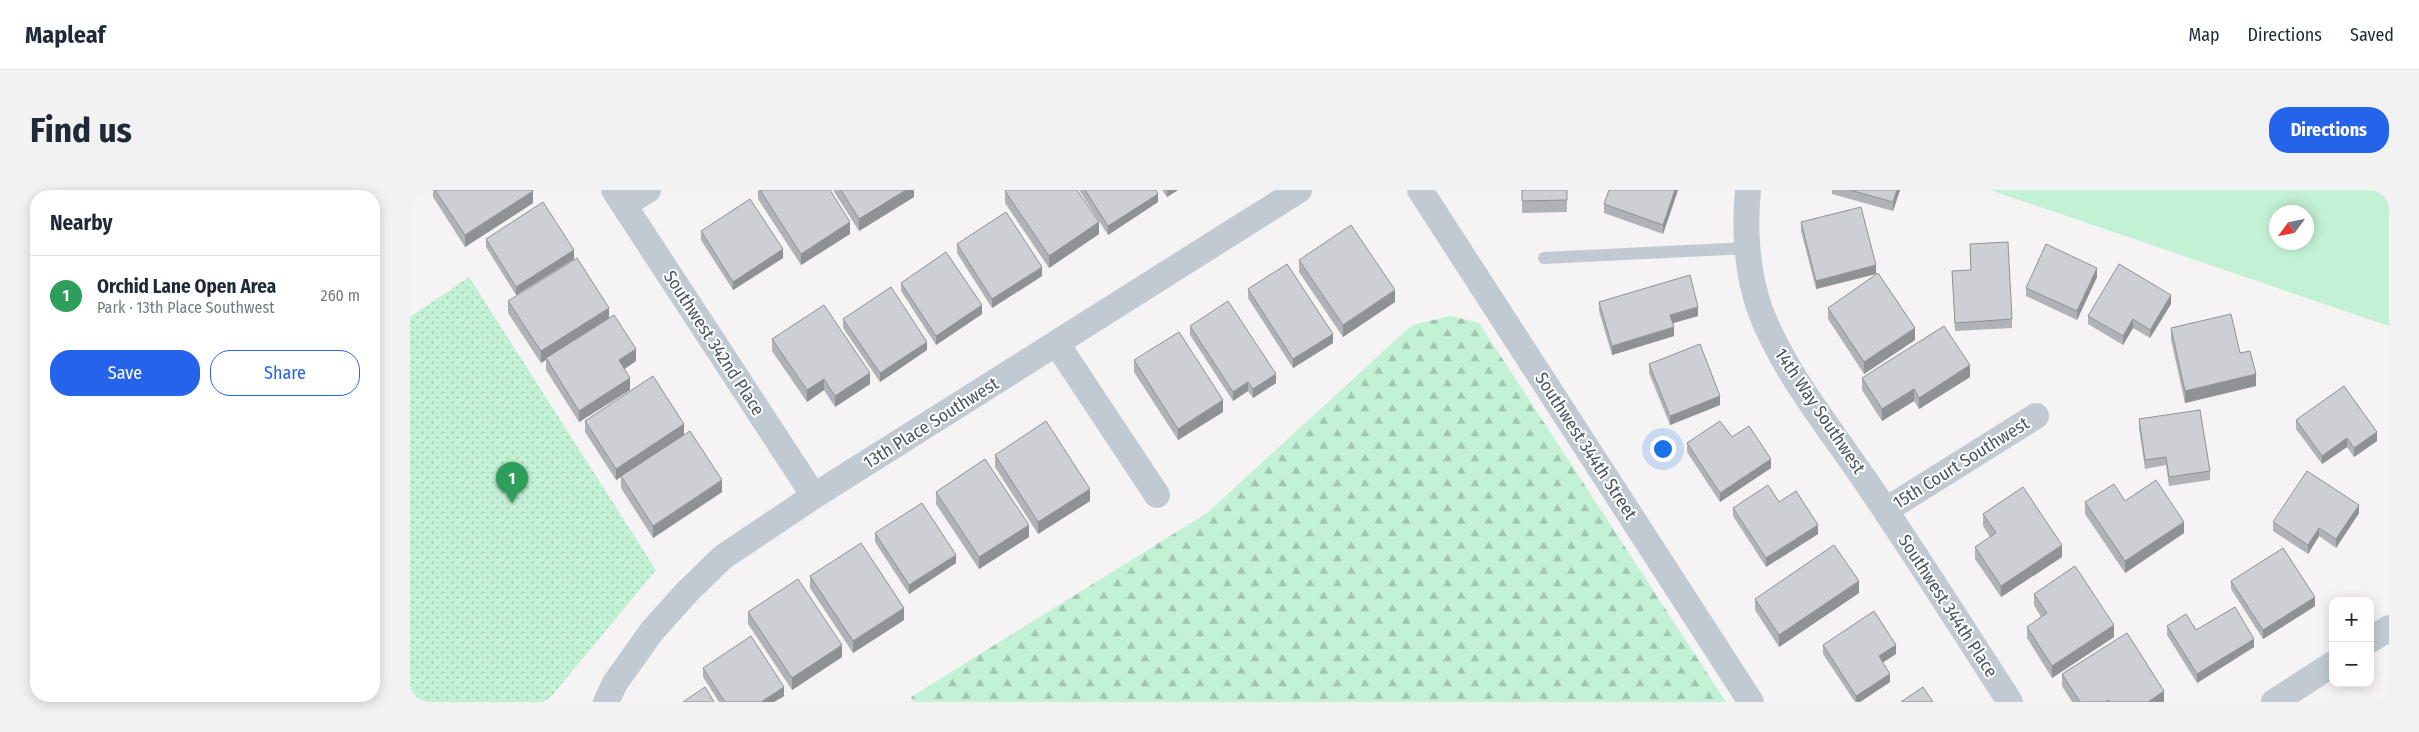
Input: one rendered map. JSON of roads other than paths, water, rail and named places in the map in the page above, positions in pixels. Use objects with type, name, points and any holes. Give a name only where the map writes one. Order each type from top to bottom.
[{"type":"street","points":[[619,198],[648,190]]},
{"type":"street","name":"13th Place Southwest","points":[[606,702],[614,683],[652,631],[687,592],[723,557],[814,496],[1299,190]]},
{"type":"street","name":"Southwest 344th Street","points":[[1420,190],[1751,702]]},
{"type":"street","name":"14th Way Southwest","points":[[1748,190],[1746,213],[1748,248],[1760,308],[1777,350],[1886,510]]},
{"type":"street","name":"Southwest 342nd Place","points":[[619,198],[814,496]]},
{"type":"street","points":[[1057,344],[1158,496]]},
{"type":"street","name":"15th Court Southwest","points":[[1886,510],[2036,416]]},
{"type":"street","name":"Southwest 344th Place","points":[[1886,510],[2010,702]]},
{"type":"street","points":[[2374,637],[2389,628]]},
{"type":"street","points":[[2274,702],[2329,667]]},
{"type":"lane","points":[[1544,258],[1748,248]]},
{"type":"place","name":"Orchid Lane Open Area","points":[[512,503]]}]
